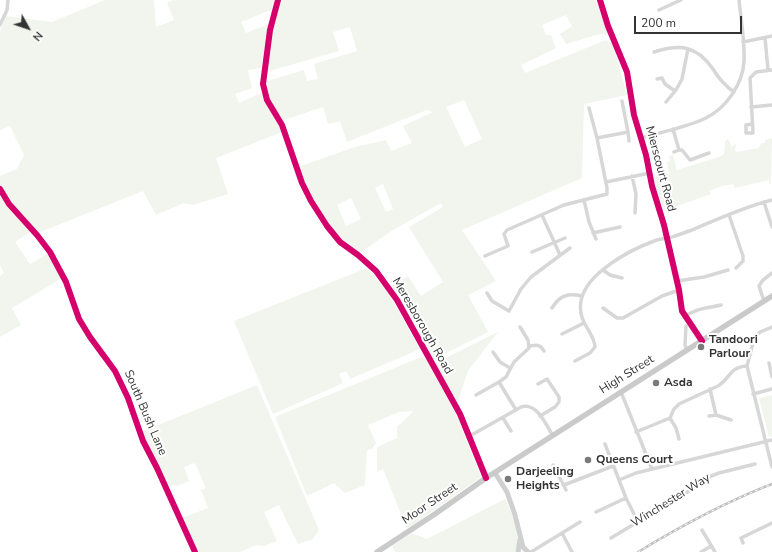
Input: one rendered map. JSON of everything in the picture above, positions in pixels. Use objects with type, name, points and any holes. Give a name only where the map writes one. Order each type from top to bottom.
[{"type":"main road","name":"High Street","points":[[495,473],[772,296]]},
{"type":"main road","name":"Moor Street","points":[[377,552],[495,473]]},
{"type":"street","points":[[0,25],[8,0]]},
{"type":"street","name":"Meresborough Road","points":[[278,0],[270,30],[263,84],[267,100],[282,125],[302,184],[320,215],[340,242],[376,271],[392,291],[460,414],[468,437],[486,478]]},
{"type":"street","name":"Mierscourt Road","points":[[600,0],[608,26],[628,72],[632,107],[667,238],[679,290],[681,309],[702,341]]},
{"type":"street","points":[[659,10],[681,0]]},
{"type":"street","points":[[641,138],[694,123],[708,117],[723,105],[734,92],[743,70],[744,57],[739,0]]},
{"type":"street","points":[[743,42],[772,36]]},
{"type":"street","points":[[752,124],[750,78],[756,72],[770,70],[765,38]]},
{"type":"street","points":[[654,52],[674,47],[688,49],[701,56],[721,82],[734,92]]},
{"type":"street","points":[[666,102],[682,79],[688,49]]},
{"type":"street","points":[[657,79],[662,78],[664,82],[675,91]]},
{"type":"street","points":[[622,101],[629,141]]},
{"type":"street","points":[[751,107],[772,105]]},
{"type":"street","points":[[486,256],[508,246],[508,242],[504,234],[506,231],[564,205],[607,194],[608,192],[597,138],[589,108]]},
{"type":"street","points":[[673,129],[679,150]]},
{"type":"street","points":[[597,138],[628,132]]},
{"type":"street","points":[[674,152],[682,150],[690,160],[709,153]]},
{"type":"street","points":[[606,182],[650,173]]},
{"type":"street","points":[[632,176],[636,194],[636,213]]},
{"type":"street","name":"South Bush Lane","points":[[0,189],[9,204],[50,252],[66,282],[79,319],[90,337],[115,370],[128,398],[143,441],[157,468],[195,552]]},
{"type":"street","points":[[584,200],[596,239]]},
{"type":"street","points":[[574,360],[590,353],[595,347],[593,339],[584,323],[581,309],[582,296],[590,282],[603,270],[632,251],[654,241],[675,236],[772,200]]},
{"type":"street","points":[[764,202],[772,227]]},
{"type":"street","points":[[542,215],[560,255]]},
{"type":"street","points":[[729,215],[743,256],[743,261],[736,268]]},
{"type":"street","points":[[593,233],[620,227]]},
{"type":"street","points":[[532,252],[565,238]]},
{"type":"street","points":[[486,293],[492,301],[508,311],[521,289],[531,277],[570,248]]},
{"type":"street","points":[[603,270],[610,275],[622,278]]},
{"type":"street","points":[[677,281],[704,277],[728,270]]},
{"type":"street","points":[[764,301],[760,286],[763,280],[772,273]]},
{"type":"street","points":[[603,308],[617,318],[623,318],[662,296],[679,290]]},
{"type":"street","points":[[552,308],[558,299],[564,295],[571,294],[582,296]]},
{"type":"street","points":[[685,317],[694,311],[721,305]]},
{"type":"street","points":[[562,334],[584,323]]},
{"type":"street","points":[[520,326],[530,346]]},
{"type":"street","points":[[686,326],[685,345],[687,350]]},
{"type":"street","points":[[772,327],[760,332],[754,339],[747,366],[772,467]]},
{"type":"street","points":[[530,346],[538,345],[544,352]]},
{"type":"street","points":[[476,395],[506,377],[514,362],[528,350],[530,346]]},
{"type":"street","points":[[493,352],[500,362],[510,368]]},
{"type":"street","points":[[769,363],[772,377]]},
{"type":"street","points":[[636,432],[670,418],[674,409],[679,404],[718,386],[733,369],[747,366]]},
{"type":"street","points":[[538,384],[547,379],[559,400],[557,406],[540,416]]},
{"type":"street","points":[[499,382],[516,410]]},
{"type":"street","points":[[710,389],[716,415]]},
{"type":"street","points":[[753,394],[772,389]]},
{"type":"street","points":[[621,392],[652,469]]},
{"type":"street","points":[[468,437],[524,406],[529,406],[536,410],[553,436]]},
{"type":"street","points":[[709,416],[716,415],[730,420]]},
{"type":"street","points":[[503,418],[511,431]]},
{"type":"street","points":[[670,418],[676,428],[679,439]]},
{"type":"street","points":[[619,480],[636,473],[772,440]]},
{"type":"street","points":[[605,444],[626,498],[638,522]]},
{"type":"street","name":"Winchester Way","points":[[612,538],[689,491],[706,478],[719,473],[755,464]]},
{"type":"street","points":[[553,465],[566,490]]},
{"type":"street","points":[[564,485],[613,466]]},
{"type":"street","points":[[495,473],[507,492],[521,539],[527,550]]},
{"type":"street","points":[[596,512],[626,498]]},
{"type":"street","points":[[518,552],[521,549],[535,549],[580,522]]},
{"type":"street","points":[[743,542],[741,538],[772,522]]},
{"type":"street","points":[[702,530],[715,552]]},
{"type":"street","points":[[562,533],[572,552]]},
{"type":"street","points":[[518,552],[521,539]]},
{"type":"street","points":[[701,552],[711,546]]},
{"type":"shaded area","points":[[105,0],[154,0],[156,27],[174,20],[167,3],[173,0],[274,0],[273,9],[241,22],[246,33],[269,24],[261,68],[248,70],[252,88],[235,94],[239,103],[261,93],[282,132],[216,158],[228,194],[193,205],[184,203],[156,215],[143,191],[38,233],[10,203],[0,185],[0,176],[17,169],[24,155],[10,126],[0,130],[0,32],[6,16],[52,22]]},
{"type":"shaded area","points":[[280,0],[596,0],[609,35],[600,34],[566,44],[560,34],[572,26],[566,15],[542,25],[546,35],[551,35],[556,48],[521,65],[525,73],[606,40],[613,44],[627,95],[584,104],[582,178],[462,230],[496,281],[468,295],[488,332],[432,360],[403,306],[390,286],[408,276],[421,296],[443,282],[409,227],[443,207],[441,203],[393,230],[358,254],[334,232],[311,196],[298,167],[355,147],[386,140],[391,151],[412,143],[403,126],[433,112],[427,110],[347,142],[340,121],[328,124],[323,107],[281,121],[266,94],[264,82],[304,70],[307,81],[318,79],[314,64],[357,51],[350,27],[333,32],[339,51],[266,72],[273,23]],"holes":[[[464,100],[482,139],[465,147],[446,107]],[[383,184],[393,209],[386,212],[375,188]],[[351,198],[361,219],[346,226],[337,205]]]},
{"type":"shaded area","points":[[772,138],[771,184],[769,184],[769,180],[735,188],[733,184],[722,186],[709,191],[711,194],[663,211],[653,177],[669,173],[667,162],[670,161],[669,156],[673,155],[677,170],[719,157],[724,154],[725,142],[727,139],[730,142],[731,147],[736,144],[735,151],[737,152],[758,148],[762,143],[765,143],[765,140]]},
{"type":"shaded area","points":[[0,192],[32,231],[15,242],[30,264],[47,254],[62,278],[12,308],[21,325],[0,337],[0,276],[4,273],[0,265]]},
{"type":"shaded area","points":[[367,268],[387,291],[420,349],[350,379],[346,371],[339,374],[343,383],[273,414],[234,321]]},
{"type":"shaded area","points":[[498,332],[468,371],[457,404],[434,364]]},
{"type":"shaded area","points":[[424,356],[456,414],[481,477],[407,529],[383,469],[377,472],[377,447],[397,438],[397,427],[414,411],[399,412],[368,425],[376,443],[372,449],[367,450],[365,485],[345,493],[334,483],[307,496],[275,417]]},
{"type":"shaded area","points":[[257,385],[319,530],[313,539],[298,544],[279,505],[264,512],[277,541],[264,546],[256,545],[240,552],[199,552],[182,518],[208,508],[201,490],[206,488],[195,463],[184,467],[189,481],[167,488],[141,432]]},
{"type":"shaded area","points":[[772,395],[772,436],[769,437],[759,398]]},
{"type":"shaded area","points":[[505,499],[516,525],[518,539],[515,552],[395,552],[392,546],[412,533],[427,539]]},
{"type":"railway","points":[[638,552],[704,515],[772,484]]},
{"type":"cycle path","points":[[278,0],[270,30],[263,84],[267,100],[282,125],[302,183],[311,201],[327,226],[340,242],[376,271],[397,300],[460,414],[486,478]]},
{"type":"cycle path","points":[[600,0],[608,26],[627,72],[634,115],[646,155],[652,186],[664,225],[679,290],[682,311],[702,341]]},
{"type":"cycle path","points":[[0,189],[9,204],[50,252],[66,282],[79,319],[90,337],[115,371],[128,398],[143,441],[157,468],[195,552]]},
{"type":"place","name":"Tandoori Parlour","points":[[701,347]]},
{"type":"place","name":"Asda","points":[[656,383]]},
{"type":"place","name":"Queens Court","points":[[588,460]]},
{"type":"place","name":"Darjeeling Heights","points":[[508,479]]}]
